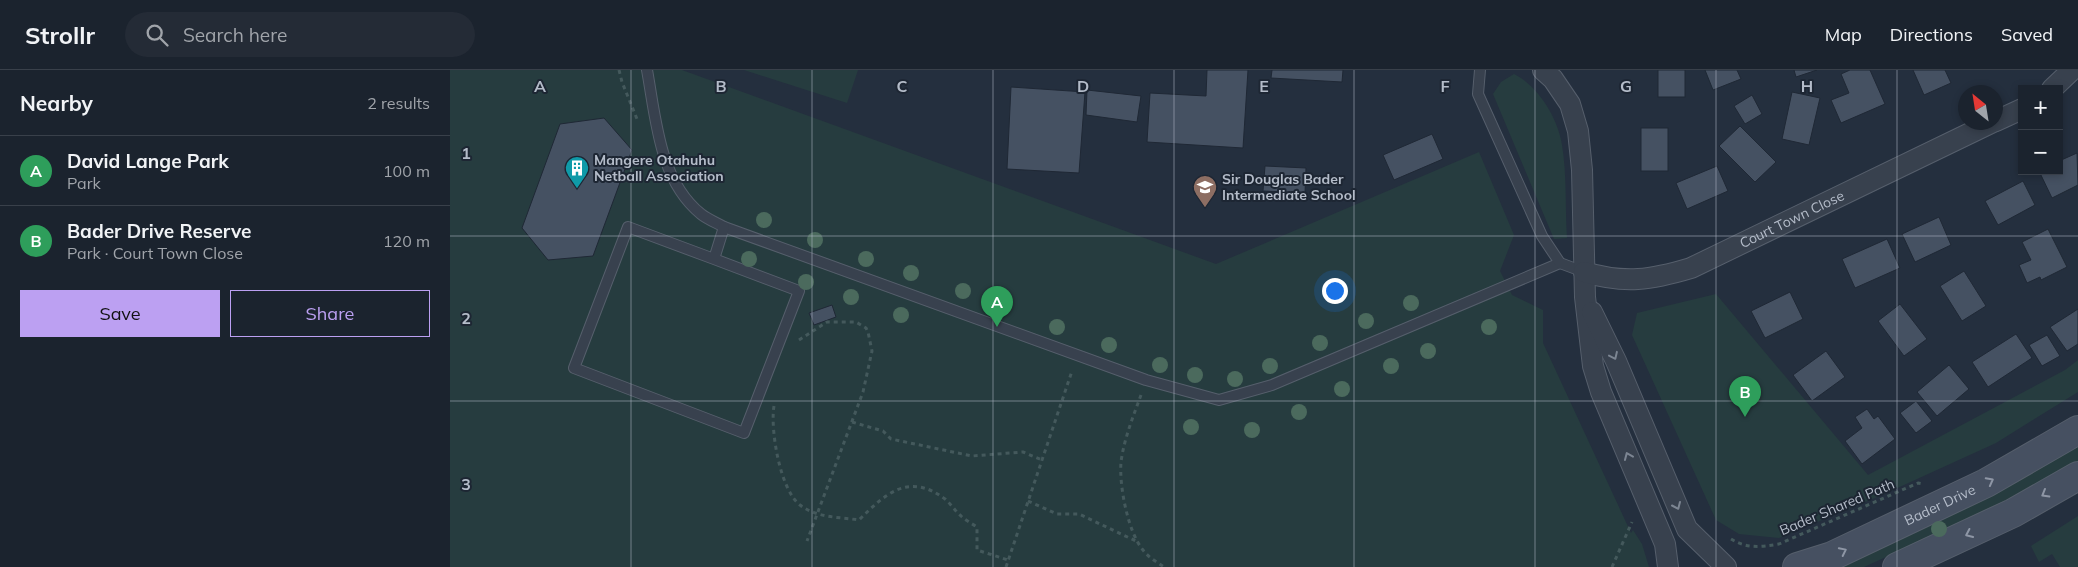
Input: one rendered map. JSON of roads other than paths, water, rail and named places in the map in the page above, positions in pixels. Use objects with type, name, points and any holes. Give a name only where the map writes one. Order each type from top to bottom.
[{"type":"main road","name":"Bader Drive","points":[[1797,567],[1832,556],[1986,483],[2078,430]]},
{"type":"main road","points":[[1896,567],[2013,513],[2078,476]]},
{"type":"street","points":[[1543,70],[1553,79],[1570,104],[1578,130],[1582,170],[1585,297],[1593,366],[1601,392],[1665,544],[1668,567]]},
{"type":"street","points":[[2056,85],[2072,70]]},
{"type":"street","name":"Court Town Close","points":[[2003,118],[2018,111]]},
{"type":"street","name":"Court Town Close","points":[[1584,272],[1607,279],[1628,280],[1665,276],[1691,268],[1977,130]]},
{"type":"street","points":[[1585,297],[1616,362],[1687,529],[1726,567]]},
{"type":"lane","points":[[647,70],[661,146],[670,173],[683,196],[701,214],[724,226],[1146,380],[1219,400],[1272,385],[1560,263]]},
{"type":"lane","points":[[1480,70],[1478,94],[1542,236],[1560,263],[1584,272]]},
{"type":"lane","points":[[628,226],[714,259],[799,291],[744,433],[574,368],[628,226]]},
{"type":"lane","points":[[714,259],[724,226]]},
{"type":"place","name":"Mangere Otahuhu Netball Association","points":[[577,189]]},
{"type":"place","name":"Sir Douglas Bader Intermediate School","points":[[1205,208]]},
{"type":"place","name":"David Lange Park","points":[[997,327]]},
{"type":"place","name":"Bader Drive Reserve","points":[[1745,417]]}]
